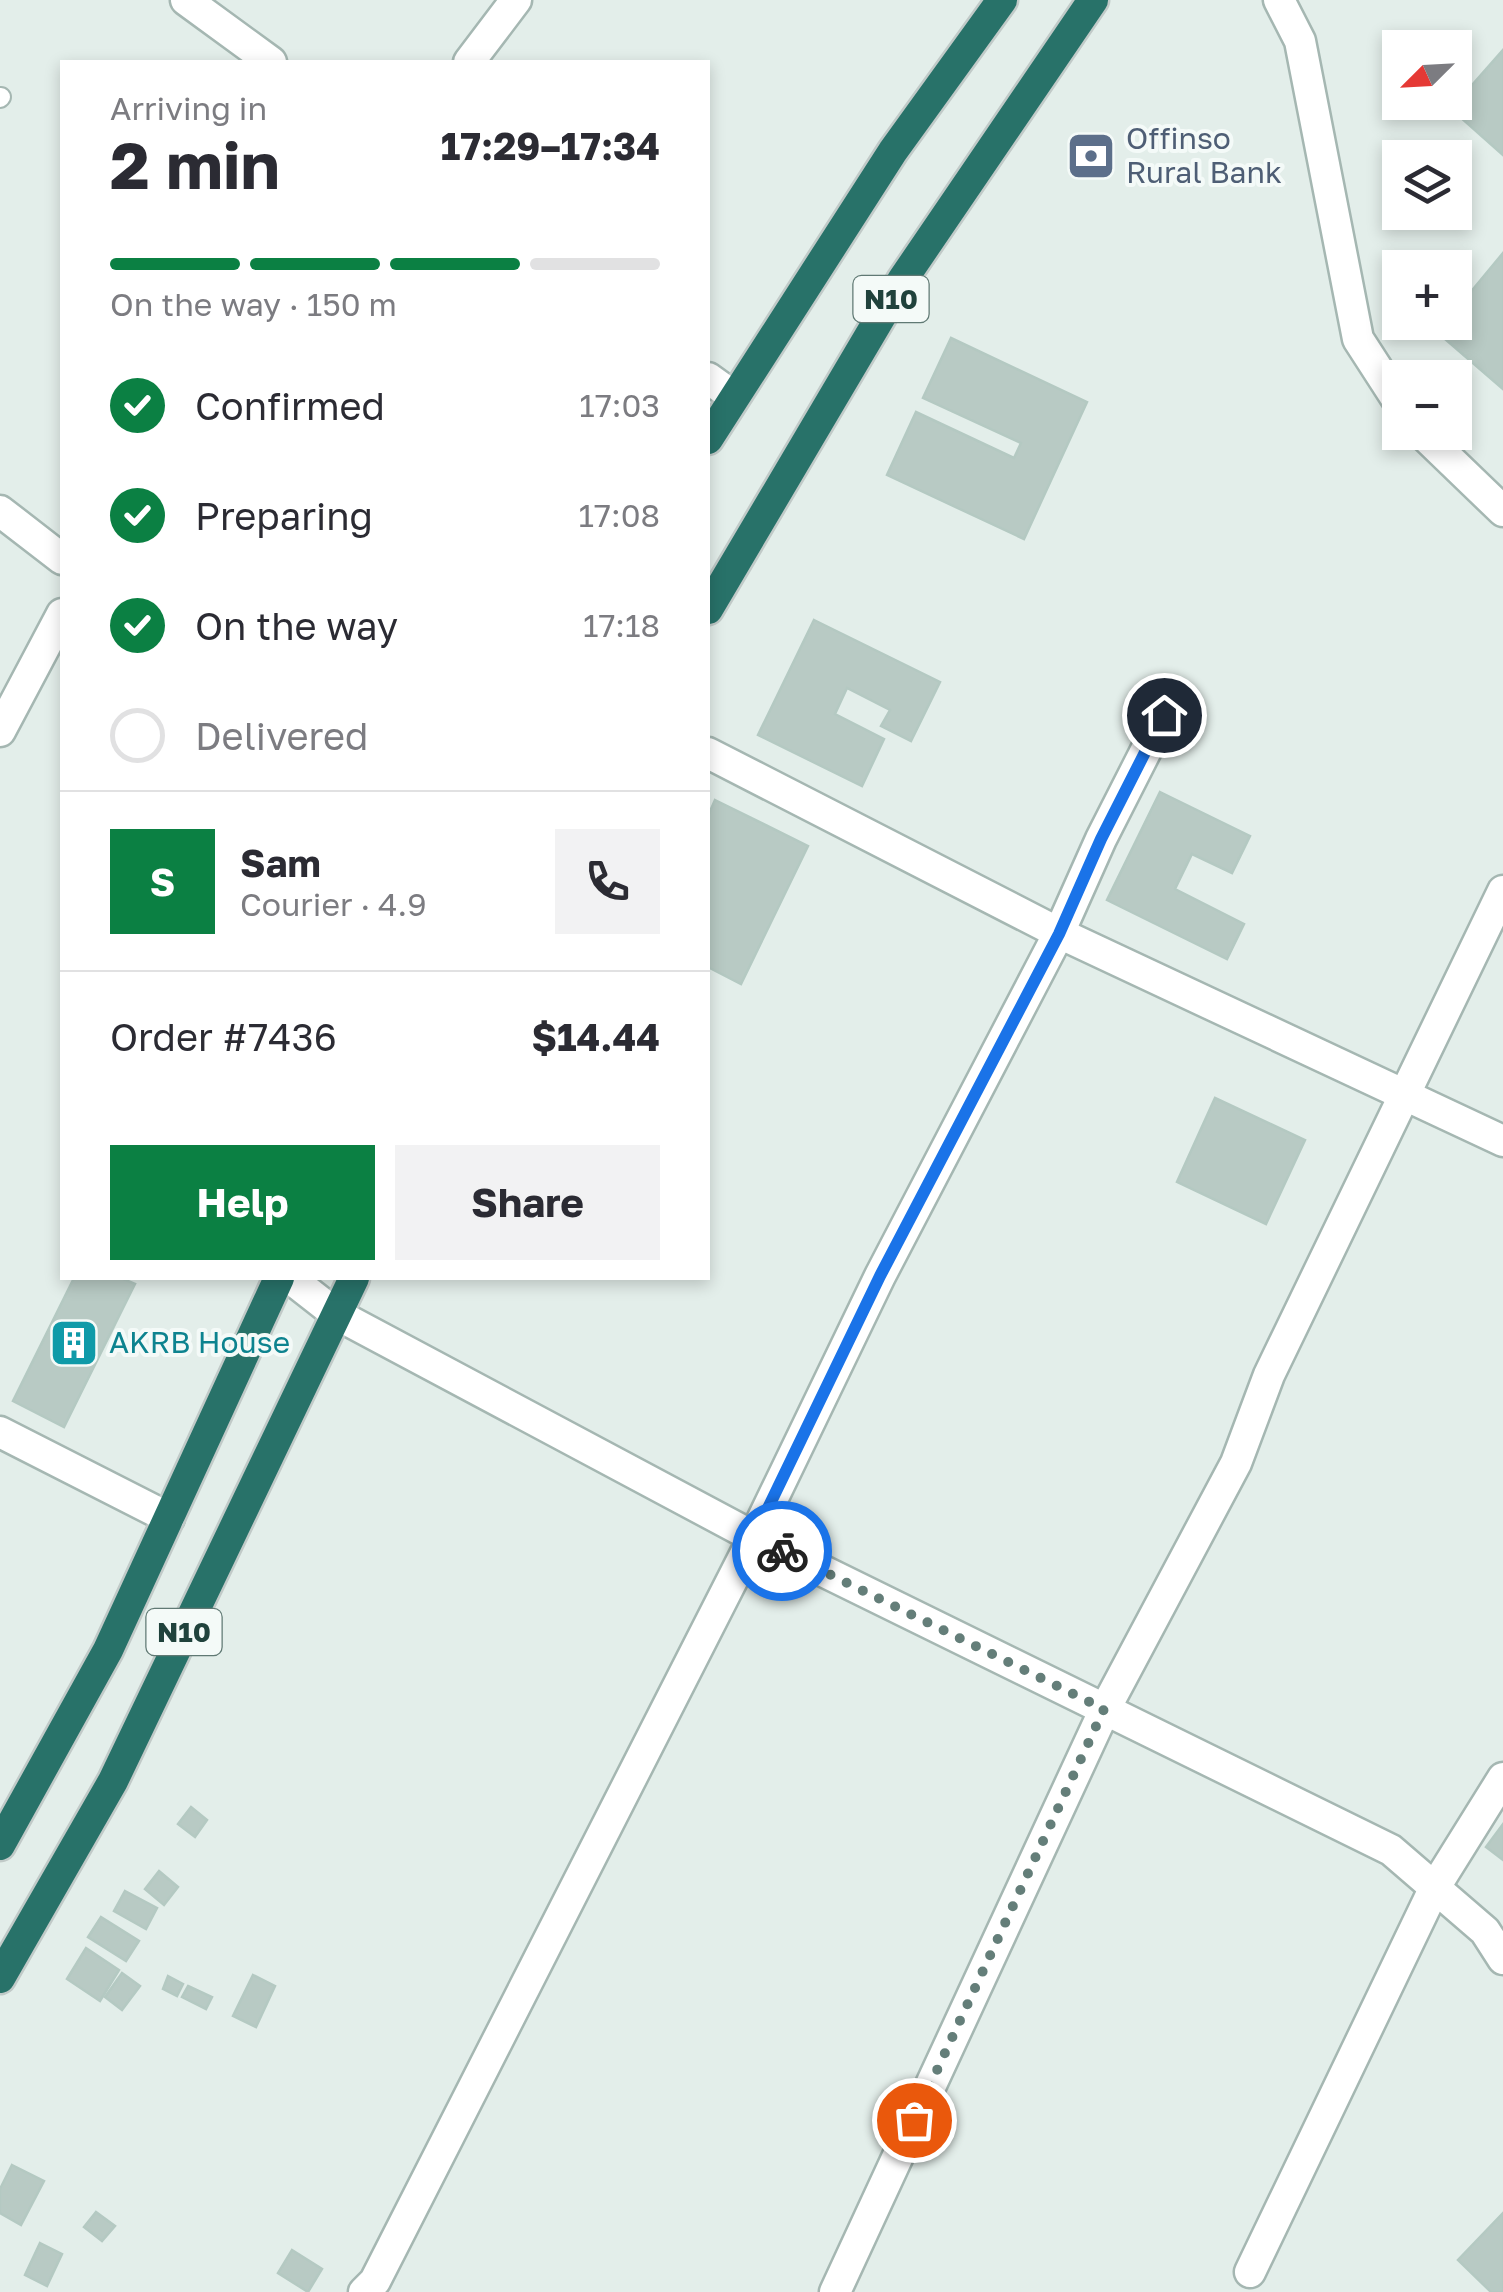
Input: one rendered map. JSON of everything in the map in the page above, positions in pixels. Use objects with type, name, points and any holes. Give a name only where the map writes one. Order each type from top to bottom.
[{"type":"highway","name":"N10","points":[[710,436],[894,152],[1002,0]]},
{"type":"highway","name":"N10","points":[[710,606],[902,280],[1093,0]]},
{"type":"highway","name":"N10","points":[[0,1844],[108,1650],[278,1280]]},
{"type":"highway","name":"N10","points":[[0,1978],[112,1781],[353,1280]]},
{"type":"street","points":[[186,0],[268,60]]},
{"type":"street","points":[[470,60],[516,0]]},
{"type":"street","points":[[1280,0],[1300,41],[1358,339],[1382,376]]},
{"type":"street","points":[[710,379],[733,396]]},
{"type":"street","points":[[1439,450],[1503,512]]},
{"type":"street","points":[[0,511],[60,557]]},
{"type":"street","points":[[0,731],[60,618]]},
{"type":"street","points":[[377,2288],[754,1537],[880,1276],[1059,934],[1101,839],[1164,715]]},
{"type":"street","points":[[710,754],[1059,934],[1503,1141]]},
{"type":"street","points":[[834,2292],[1104,1709],[1236,1463],[1269,1375],[1503,891]]},
{"type":"street","points":[[293,1280],[336,1314],[754,1537],[1391,1850],[1485,1931],[1503,1959]]},
{"type":"street","points":[[0,1432],[169,1518]]},
{"type":"street","points":[[1250,2272],[1434,1887],[1503,1778]]},
{"type":"building","points":[[1503,50],[1503,155],[1463,120],[1472,120],[1472,85]]},
{"type":"building","points":[[1503,253],[1503,389],[1446,340],[1472,340],[1472,290]]},
{"type":"building","points":[[951,338],[1087,402],[1024,539],[887,475],[916,412],[1014,458],[1021,443],[923,398]]},
{"type":"building","points":[[814,620],[940,682],[911,741],[881,726],[890,710],[847,688],[835,714],[884,739],[862,786],[758,735]]},
{"type":"building","points":[[1160,792],[1250,836],[1232,873],[1192,854],[1175,889],[1244,924],[1227,959],[1107,900]]},
{"type":"building","points":[[715,800],[808,846],[741,984],[710,968],[710,811]]},
{"type":"building","points":[[1215,1098],[1305,1140],[1266,1224],[1177,1182]]},
{"type":"building","name":"AKRB House","points":[[73,1280],[126,1280],[135,1284],[64,1427],[13,1401]]},
{"type":"building","points":[[191,1807],[207,1820],[195,1837],[178,1824]]},
{"type":"building","points":[[1503,1824],[1503,1860],[1486,1847]]},
{"type":"building","points":[[159,1871],[178,1887],[164,1905],[145,1889]]},
{"type":"building","points":[[125,1891],[157,1908],[146,1929],[114,1911]]},
{"type":"building","points":[[101,1917],[139,1941],[126,1961],[88,1937]]},
{"type":"building","points":[[86,1948],[119,1970],[100,2001],[67,1979]]},
{"type":"building","points":[[122,1973],[140,1986],[122,2010],[105,1997]]},
{"type":"building","points":[[253,1975],[275,1986],[256,2027],[233,2016]]},
{"type":"building","points":[[168,1976],[183,1984],[177,1996],[163,1989]]},
{"type":"building","points":[[188,1986],[212,1997],[206,2009],[182,1997]]},
{"type":"building","points":[[12,2165],[44,2181],[21,2225],[0,2213],[0,2189]]},
{"type":"building","points":[[96,2212],[115,2226],[102,2241],[84,2227]]},
{"type":"building","points":[[1503,2213],[1503,2292],[1491,2292],[1458,2260]]},
{"type":"building","points":[[40,2243],[62,2254],[47,2286],[25,2275]]},
{"type":"building","points":[[292,2250],[322,2269],[308,2292],[278,2273]]},
{"type":"way so far","points":[[782,1551],[1104,1709],[914,2120]]},
{"type":"place","name":"Offinso Rural Bank","points":[[1091,156]]},
{"type":"place","name":"AKRB House","points":[[74,1343]]},
{"type":"route","points":[[782,1551],[754,1537],[880,1276],[1059,934],[1101,839],[1164,715]]}]
